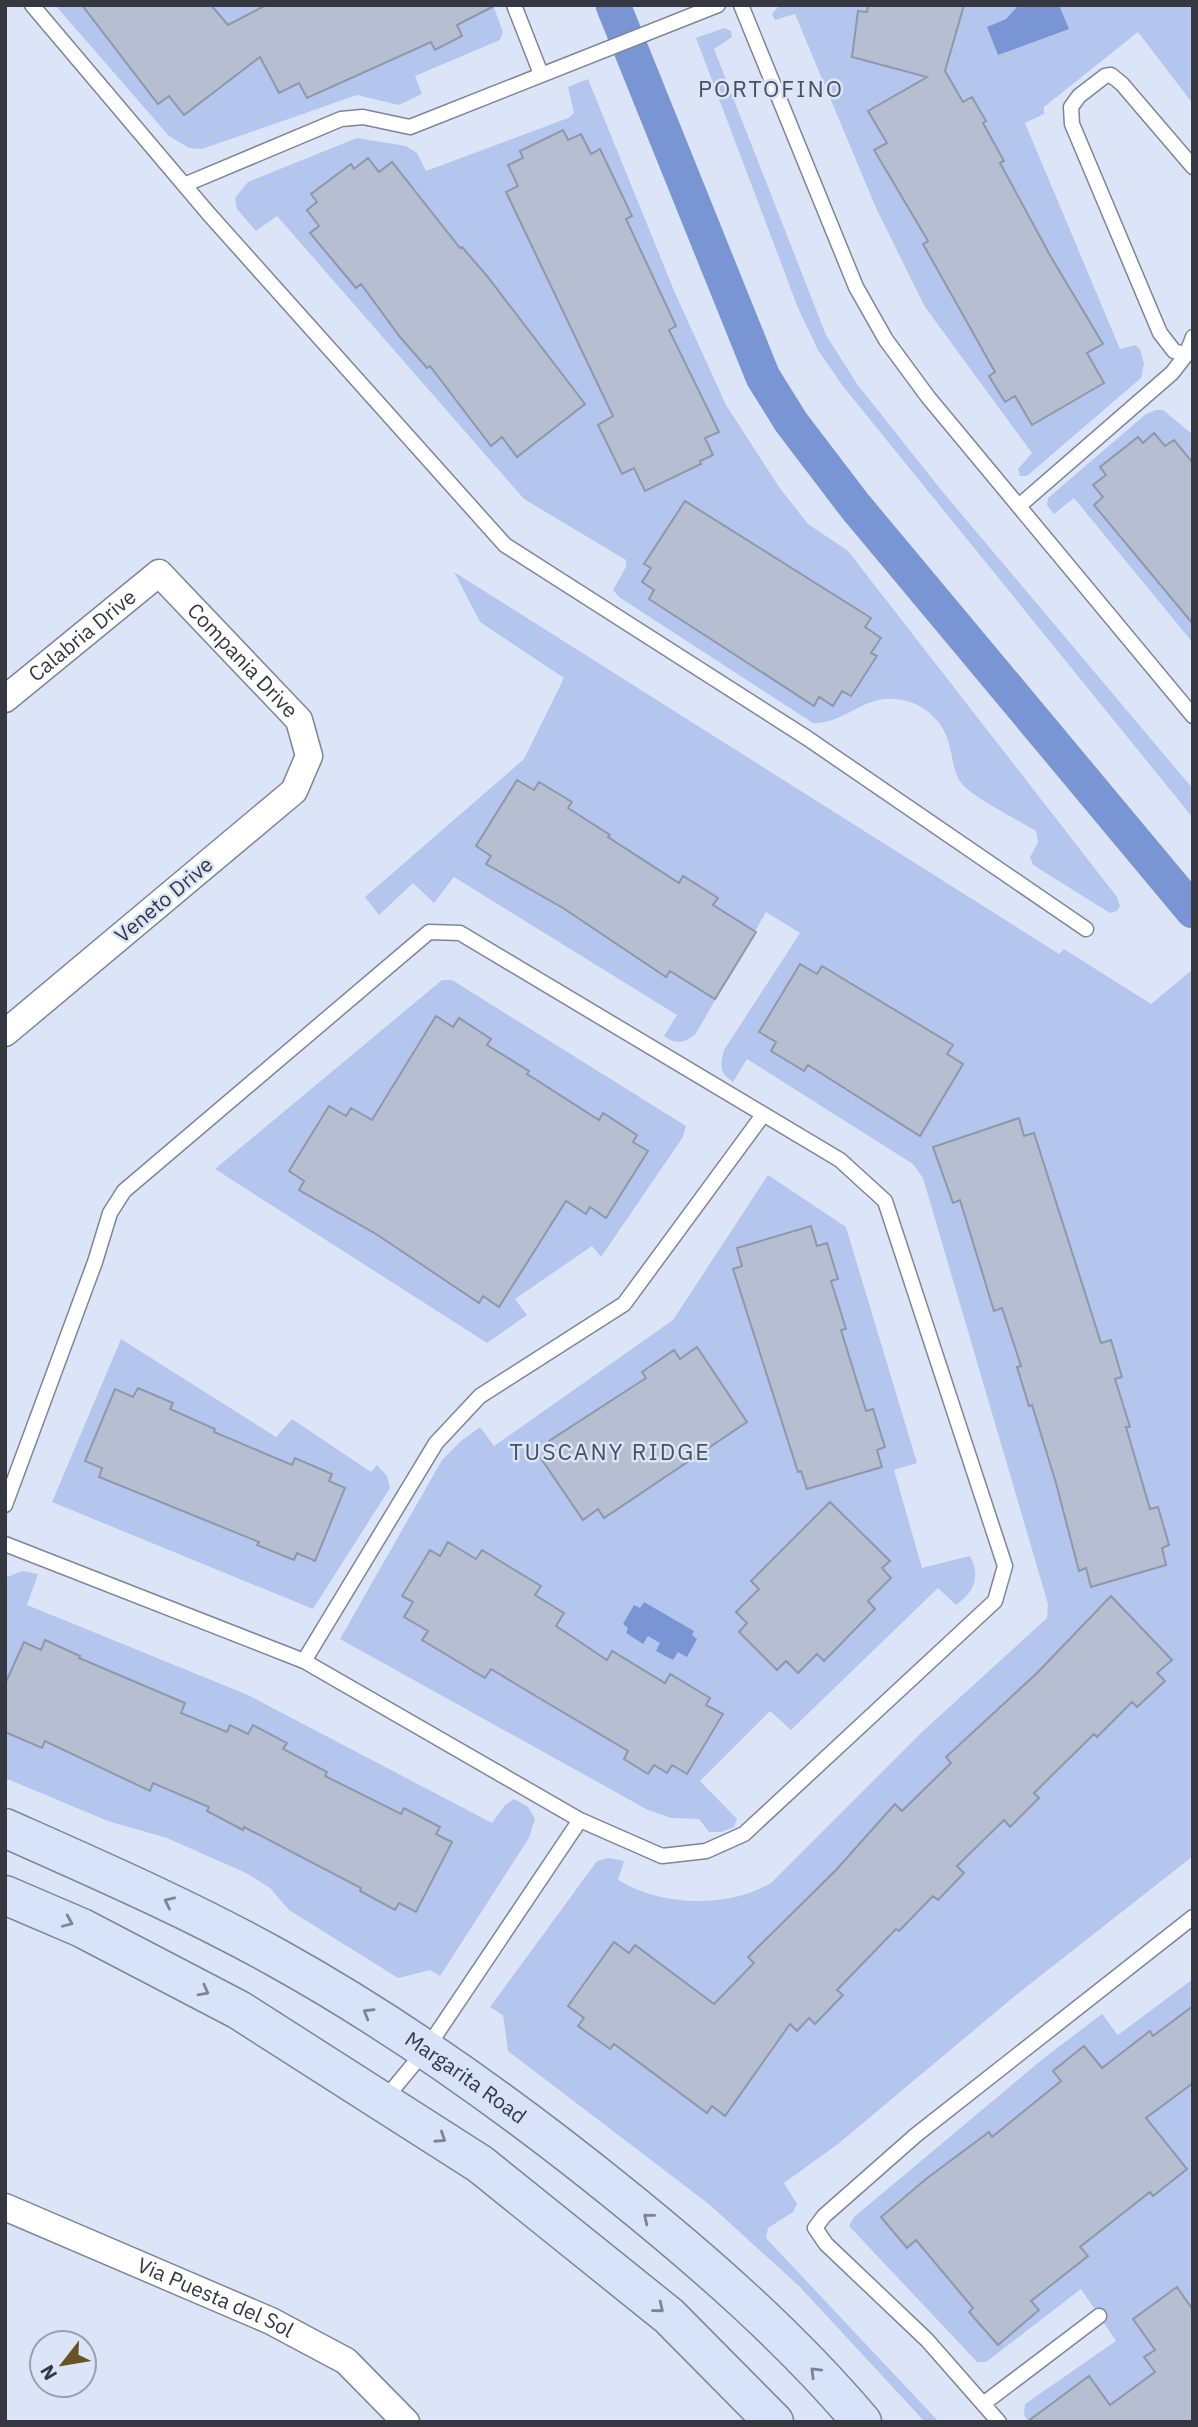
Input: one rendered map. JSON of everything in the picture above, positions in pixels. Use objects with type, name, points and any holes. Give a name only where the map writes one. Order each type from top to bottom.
[{"type":"main road","name":"Margarita Road","points":[[5,1828],[222,1929],[277,1958],[427,2048],[521,2115],[708,2266],[862,2422]]},
{"type":"main road","points":[[5,1895],[82,1928],[239,2010],[480,2164],[669,2316],[774,2422]]},
{"type":"street","name":"Calabria Drive","points":[[5,699],[159,573]]},
{"type":"street","name":"Compania Drive","points":[[159,573],[299,720],[309,756]]},
{"type":"street","name":"Veneto Drive","points":[[5,1033],[294,792],[309,756]]},
{"type":"street","name":"Via Puesta del Sol","points":[[5,2207],[271,2321],[346,2361],[406,2422]]},
{"type":"lane","points":[[32,5],[184,185],[505,545],[818,745],[1086,929]]},
{"type":"lane","points":[[514,5],[541,74]]},
{"type":"lane","points":[[184,185],[341,119],[363,117],[410,127],[718,5]]},
{"type":"lane","points":[[741,5],[856,288],[886,340],[928,397],[1193,716]]},
{"type":"lane","points":[[1186,355],[1174,351],[1160,333],[1072,124],[1071,107],[1079,96],[1104,76],[1111,75],[1122,84],[1193,167]]},
{"type":"lane","points":[[1019,506],[1172,373],[1186,355],[1193,337]]},
{"type":"lane","points":[[5,1505],[95,1262],[110,1213],[124,1191],[429,932],[460,933],[840,1160],[885,1201],[1006,1566],[995,1601],[744,1834],[706,1851],[662,1856],[580,1820],[304,1661],[5,1544]]},
{"type":"lane","points":[[304,1661],[436,1443],[480,1396],[624,1304],[763,1115]]},
{"type":"lane","points":[[384,2101],[427,2048],[580,1820]]},
{"type":"lane","points":[[999,2422],[928,2340],[826,2244],[815,2228],[916,2135],[1193,1917]]},
{"type":"lane","points":[[983,2404],[1099,2316]]},
{"type":"shaded area","points":[[55,5],[493,5],[503,32],[500,40],[415,76],[422,94],[399,105],[357,95],[202,149],[189,148],[169,136]]},
{"type":"shaded area","points":[[603,5],[624,5],[782,388],[814,437],[1193,895],[1193,919],[1157,880],[818,470],[763,391],[740,344]]},
{"type":"shaded area","points":[[780,5],[1193,5],[1193,104],[1138,32],[1044,107],[1044,114],[1025,123],[1120,349],[1135,345],[1140,349],[1144,364],[1141,378],[1027,476],[1020,476],[1018,469],[1032,453],[925,307],[876,208],[795,14],[775,20],[772,14]]},
{"type":"shaded area","points":[[724,28],[731,31],[732,37],[714,49],[826,335],[857,384],[942,491],[1193,789],[1193,818],[842,385],[818,350],[798,308],[696,38]]},
{"type":"shaded area","points":[[588,79],[675,293],[726,405],[779,487],[808,524],[848,551],[1117,897],[1120,906],[1117,911],[1110,913],[1033,865],[1030,857],[1038,842],[1036,831],[987,803],[963,785],[955,771],[946,735],[929,712],[904,700],[883,699],[834,719],[813,723],[619,597],[613,590],[626,567],[626,560],[524,499],[277,216],[256,231],[237,209],[235,198],[248,182],[357,138],[406,146],[417,153],[426,171],[568,118],[574,113],[568,87]]},
{"type":"shaded area","points":[[1163,410],[1193,435],[1193,463],[1174,440],[1165,446],[1154,433],[1143,443],[1138,437],[1100,467],[1106,475],[1103,497],[1094,505],[1190,621],[1193,619],[1193,643],[1074,498],[1054,514],[1047,505],[1048,498],[1146,414]]},
{"type":"shaded area","points":[[454,572],[1059,954],[1064,949],[1151,1004],[1193,969],[1193,1856],[1016,1995],[838,2144],[784,2183],[797,2204],[793,2212],[768,2228],[766,2238],[939,2422],[925,2422],[799,2286],[710,2205],[508,2051],[503,2015],[490,2007],[597,1861],[608,1858],[624,1861],[618,1880],[635,1889],[674,1899],[694,1901],[735,1897],[771,1883],[922,1732],[1047,1618],[1048,1604],[923,1178],[913,1164],[747,1059],[733,1082],[723,1072],[721,1065],[724,1050],[800,933],[766,912],[695,1035],[676,1042],[664,1036],[677,1015],[454,877],[434,903],[413,883],[379,915],[365,897],[524,759],[564,678],[480,622]]},
{"type":"shaded area","points":[[442,980],[452,980],[686,1126],[683,1137],[601,1257],[592,1246],[515,1299],[527,1315],[487,1343],[215,1169]]},
{"type":"shaded area","points":[[768,1175],[846,1227],[917,1463],[894,1470],[922,1568],[970,1556],[975,1577],[967,1595],[956,1605],[938,1588],[791,1730],[770,1711],[700,1781],[737,1819],[734,1827],[721,1832],[709,1832],[699,1819],[671,1818],[648,1810],[340,1639],[442,1460],[480,1427],[494,1446],[673,1320]]},
{"type":"shaded area","points":[[121,1339],[276,1437],[292,1419],[371,1472],[377,1465],[387,1476],[390,1488],[313,1609],[52,1502]]},
{"type":"shaded area","points":[[22,1571],[38,1574],[27,1605],[248,1695],[492,1823],[505,1805],[514,1799],[528,1807],[535,1819],[529,1838],[440,1976],[430,1970],[398,1978],[289,1910],[270,1888],[246,1873],[167,1838],[108,1821],[5,1778],[5,1578]]},
{"type":"shaded area","points":[[1193,1979],[1193,2422],[1029,2422],[1024,2415],[1025,2404],[1116,2341],[1081,2289],[986,2362],[977,2362],[849,2226],[854,2217],[1044,2058],[1102,2014],[1118,2035]]},
{"type":"water","points":[[1019,5],[1059,5],[1069,29],[998,55],[987,27],[1006,19]]},
{"type":"water","points":[[644,1602],[694,1631],[692,1635],[697,1639],[687,1657],[678,1652],[673,1660],[656,1651],[660,1643],[648,1636],[643,1644],[626,1633],[628,1628],[623,1624],[634,1605],[640,1608]]},
{"type":"building","points":[[82,5],[211,5],[228,25],[266,5],[496,5],[457,25],[462,36],[435,50],[431,42],[307,98],[299,83],[279,93],[260,57],[184,115],[169,96],[158,104]]},
{"type":"building","points":[[868,5],[964,5],[945,71],[963,102],[972,97],[986,121],[983,123],[1004,161],[1000,163],[1051,257],[1103,344],[1087,353],[1104,383],[1032,425],[1015,396],[1005,402],[989,376],[995,372],[923,244],[928,241],[874,150],[887,143],[868,111],[927,77],[852,57],[858,11],[867,12]]},
{"type":"building","points":[[563,130],[568,140],[581,134],[591,154],[600,149],[632,216],[626,219],[676,326],[669,330],[719,432],[705,438],[713,455],[700,461],[701,464],[645,491],[634,468],[622,474],[598,425],[613,416],[506,192],[518,186],[508,165],[523,158],[520,151]]},
{"type":"building","points":[[368,158],[379,172],[392,162],[460,248],[462,247],[487,276],[585,404],[517,457],[502,437],[491,446],[430,366],[427,368],[400,337],[361,284],[356,288],[310,233],[319,226],[307,210],[317,202],[311,194],[351,164],[354,169]]},
{"type":"building","points":[[1154,433],[1165,446],[1174,440],[1193,463],[1193,624],[1094,505],[1103,497],[1093,485],[1106,475],[1100,467],[1138,437],[1143,443]]},
{"type":"building","points":[[685,501],[871,618],[865,627],[881,638],[871,653],[877,656],[851,696],[842,691],[833,706],[819,697],[814,706],[649,599],[654,590],[642,582],[651,568],[644,564]]},
{"type":"building","points":[[517,780],[534,790],[539,782],[572,802],[568,808],[610,835],[608,837],[679,883],[683,876],[718,898],[713,905],[756,932],[715,999],[670,971],[666,977],[563,908],[486,864],[491,856],[476,846]]},
{"type":"building","points":[[800,964],[817,974],[822,966],[953,1045],[947,1054],[963,1064],[920,1136],[808,1065],[804,1071],[771,1051],[776,1042],[759,1032]]},
{"type":"building","points":[[436,1016],[453,1027],[459,1018],[491,1039],[487,1045],[529,1071],[527,1074],[599,1120],[603,1113],[637,1135],[633,1142],[648,1151],[606,1218],[590,1207],[586,1214],[566,1201],[499,1307],[483,1296],[479,1303],[376,1234],[299,1190],[304,1181],[289,1171],[329,1106],[346,1116],[351,1108],[372,1120]]},
{"type":"building","points":[[1019,1118],[1024,1136],[1034,1133],[1101,1343],[1111,1340],[1122,1377],[1115,1379],[1130,1427],[1126,1427],[1150,1509],[1158,1507],[1169,1545],[1162,1548],[1166,1565],[1091,1587],[1086,1568],[1079,1571],[1056,1483],[1032,1405],[1029,1406],[1017,1367],[1021,1366],[1002,1308],[994,1311],[960,1200],[953,1203],[933,1147]]},
{"type":"building","points":[[811,1226],[817,1246],[827,1243],[838,1279],[831,1281],[846,1329],[841,1330],[866,1411],[873,1409],[885,1447],[877,1450],[882,1467],[807,1489],[801,1471],[798,1472],[733,1269],[742,1266],[737,1248]]},
{"type":"building","points":[[697,1347],[747,1422],[604,1518],[598,1509],[583,1520],[540,1457],[554,1447],[549,1441],[646,1378],[642,1372],[674,1350],[680,1359]]},
{"type":"building","points":[[138,1388],[173,1403],[170,1409],[215,1429],[214,1432],[292,1465],[295,1458],[332,1474],[329,1481],[345,1488],[315,1561],[297,1553],[294,1560],[257,1545],[259,1542],[99,1477],[102,1468],[85,1461],[115,1389],[133,1397]]},
{"type":"building","points":[[830,1502],[890,1561],[882,1568],[891,1578],[868,1601],[875,1609],[824,1661],[817,1654],[798,1673],[786,1661],[777,1670],[739,1632],[747,1623],[736,1612],[759,1589],[751,1581]]},
{"type":"building","points":[[448,1542],[476,1559],[482,1550],[541,1586],[535,1595],[564,1613],[556,1626],[607,1660],[612,1651],[665,1683],[670,1674],[710,1698],[706,1705],[723,1714],[687,1774],[672,1765],[667,1773],[654,1765],[648,1774],[624,1759],[628,1751],[491,1669],[485,1678],[422,1640],[428,1631],[404,1617],[413,1602],[402,1596],[430,1550],[440,1556]]},
{"type":"building","points":[[1111,1596],[1172,1660],[1157,1673],[1165,1681],[1137,1707],[1132,1702],[1097,1737],[1094,1734],[1034,1793],[1039,1798],[1010,1827],[1004,1820],[957,1866],[964,1873],[938,1900],[933,1896],[899,1931],[896,1929],[837,1990],[843,1995],[815,2024],[809,2018],[797,2031],[790,2024],[725,2116],[712,2106],[707,2113],[614,2044],[610,2049],[578,2026],[584,2018],[568,2006],[614,1942],[629,1953],[635,1945],[714,2004],[754,1963],[748,1957],[836,1870],[895,1804],[902,1811],[951,1763],[946,1757],[1037,1673]]},
{"type":"building","points":[[45,1640],[80,1656],[79,1658],[185,1703],[181,1713],[227,1732],[230,1725],[248,1734],[253,1725],[287,1743],[283,1749],[327,1772],[325,1776],[401,1814],[404,1808],[440,1827],[436,1834],[452,1842],[416,1912],[399,1903],[395,1910],[360,1891],[361,1888],[244,1827],[243,1830],[207,1811],[209,1807],[153,1783],[150,1791],[45,1741],[42,1748],[5,1732],[5,1684],[24,1642],[41,1650]]},
{"type":"building","points":[[1193,2006],[1193,2083],[1146,2118],[1187,2169],[1153,2196],[1150,2192],[1080,2247],[1088,2256],[1031,2301],[1039,2310],[998,2345],[969,2312],[973,2308],[916,2240],[907,2248],[881,2217],[926,2179],[989,2132],[992,2137],[1061,2081],[1053,2071],[1084,2046],[1102,2068],[1150,2031],[1153,2036]]},
{"type":"building","points":[[1177,2287],[1193,2310],[1193,2422],[1027,2422],[1089,2376],[1110,2405],[1155,2372],[1144,2357],[1155,2350],[1133,2319]]},
{"type":"waterway","points":[[613,5],[763,377],[791,422],[855,506],[1193,911]]},
{"type":"district","name":"PORTOFINO","points":[[771,89]]},
{"type":"district","name":"TUSCANY RIDGE","points":[[610,1452]]}]
